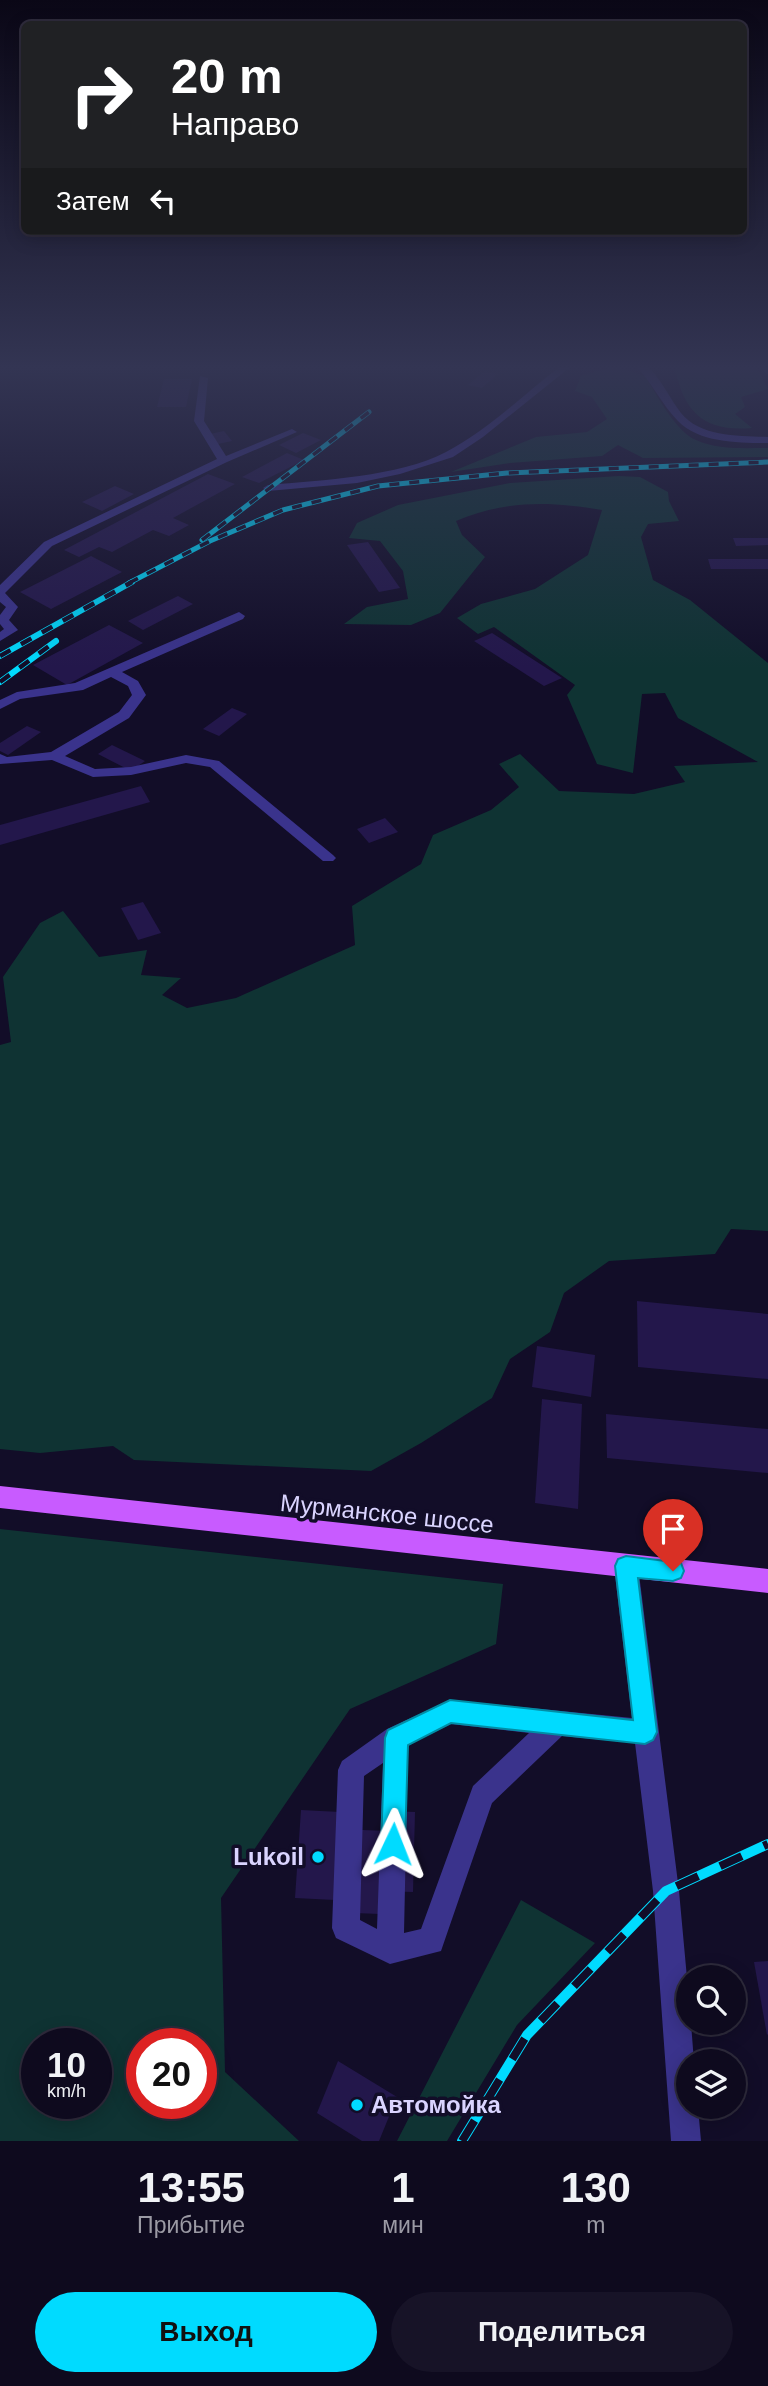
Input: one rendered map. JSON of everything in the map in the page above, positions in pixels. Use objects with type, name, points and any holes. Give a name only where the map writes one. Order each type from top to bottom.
[{"type":"main road","name":"Мурманское шоссе","points":[[0,1497],[768,1581]]},
{"type":"street","points":[[0,637],[12,629],[3,620],[12,607],[0,593],[48,544],[207,468]]},
{"type":"street","points":[[268,488],[356,480],[409,468]]},
{"type":"street","points":[[0,705],[16,696],[78,687],[239,615]]},
{"type":"street","points":[[0,758],[5,761],[54,756],[124,715],[139,695],[133,684],[112,672]]},
{"type":"street","points":[[54,756],[93,773],[131,771],[186,759],[214,764],[328,858]]},
{"type":"street","points":[[626,1566],[666,1891],[685,2141]]},
{"type":"street","points":[[557,1723],[482,1795],[431,1941],[390,1950],[346,1928],[351,1770],[396,1738],[450,1712],[645,1732]]},
{"type":"street","points":[[390,1950],[396,1738]]},
{"type":"green space","points":[[461,468],[478,468],[451,472]]},
{"type":"green space","points":[[640,477],[668,492],[669,501],[679,521],[648,524],[641,537],[653,580],[690,600],[768,663],[768,1231],[731,1229],[715,1254],[609,1261],[564,1293],[550,1332],[510,1359],[492,1398],[371,1471],[134,1460],[113,1446],[40,1453],[0,1449],[0,1045],[11,1042],[3,977],[40,923],[63,911],[99,957],[147,950],[141,975],[181,978],[162,995],[187,1008],[236,998],[355,945],[352,906],[421,864],[433,835],[491,810],[519,787],[499,764],[520,754],[559,791],[634,794],[685,782],[674,766],[758,762],[678,718],[665,693],[642,694],[633,773],[597,764],[567,695],[575,685],[494,627],[478,634],[457,618],[481,604],[535,589],[588,555],[602,510],[528,504],[493,509],[456,521],[462,535],[485,557],[440,613],[411,625],[344,624],[367,607],[408,599],[403,571],[380,541],[349,538],[357,523],[398,505],[510,483]]},
{"type":"green space","points":[[0,1529],[503,1584],[496,1644],[350,1709],[221,1898],[225,2072],[299,2141],[0,2141]]},
{"type":"green space","points":[[521,1900],[595,1943],[517,2025],[447,2141],[397,2141]]},
{"type":"building","points":[[259,468],[289,468],[259,483],[242,477]]},
{"type":"building","points":[[208,474],[235,484],[173,518],[189,525],[169,536],[153,530],[112,552],[99,547],[79,557],[64,550]]},
{"type":"building","points":[[115,486],[134,494],[102,511],[82,502]]},
{"type":"building","points":[[733,538],[768,538],[768,545],[736,546]]},
{"type":"building","points":[[368,542],[400,588],[379,592],[347,545]]},
{"type":"building","points":[[91,556],[122,572],[51,609],[20,592]]},
{"type":"building","points":[[708,559],[768,559],[768,569],[711,569]]},
{"type":"building","points":[[178,596],[193,604],[143,630],[128,621]]},
{"type":"building","points":[[109,625],[143,643],[67,685],[33,665]]},
{"type":"building","points":[[492,633],[562,678],[544,686],[474,641]]},
{"type":"building","points":[[232,708],[247,714],[219,736],[203,729]]},
{"type":"building","points":[[27,726],[41,732],[8,755],[0,751],[0,743]]},
{"type":"building","points":[[112,745],[145,761],[131,771],[98,754]]},
{"type":"building","points":[[141,786],[150,802],[0,845],[0,825]]},
{"type":"building","points":[[385,818],[398,832],[369,843],[357,829]]},
{"type":"building","points":[[143,902],[161,933],[138,940],[121,908]]},
{"type":"building","points":[[637,1301],[768,1314],[768,1379],[638,1367]]},
{"type":"building","points":[[537,1346],[595,1355],[591,1397],[532,1387]]},
{"type":"building","points":[[542,1399],[582,1404],[578,1509],[535,1503]]},
{"type":"building","points":[[606,1414],[768,1429],[768,1473],[607,1458]]},
{"type":"building","points":[[301,1810],[340,1812],[339,1829],[387,1831],[388,1811],[415,1812],[413,1892],[381,1891],[380,1914],[354,1913],[335,1900],[295,1898]]},
{"type":"building","points":[[768,1961],[768,2034],[767,2035],[754,1962]]},
{"type":"building","name":"Автомойка","points":[[338,2061],[397,2097],[379,2141],[362,2141],[317,2113]]},
{"type":"railway","points":[[202,540],[296,468]]},
{"type":"railway","points":[[129,583],[210,541],[283,510],[378,486],[507,473],[628,468]]},
{"type":"railway","points":[[0,656],[132,582]]},
{"type":"railway","points":[[0,682],[56,641]]},
{"type":"railway","points":[[462,2141],[527,2035],[666,1891],[768,1844]]},
{"type":"place","name":"Lukoil","points":[[318,1857]]},
{"type":"place","name":"Автомойка","points":[[357,2105]]},
{"type":"route","points":[[393,1844],[396,1738],[450,1712],[645,1732],[626,1566],[673,1571]]}]
